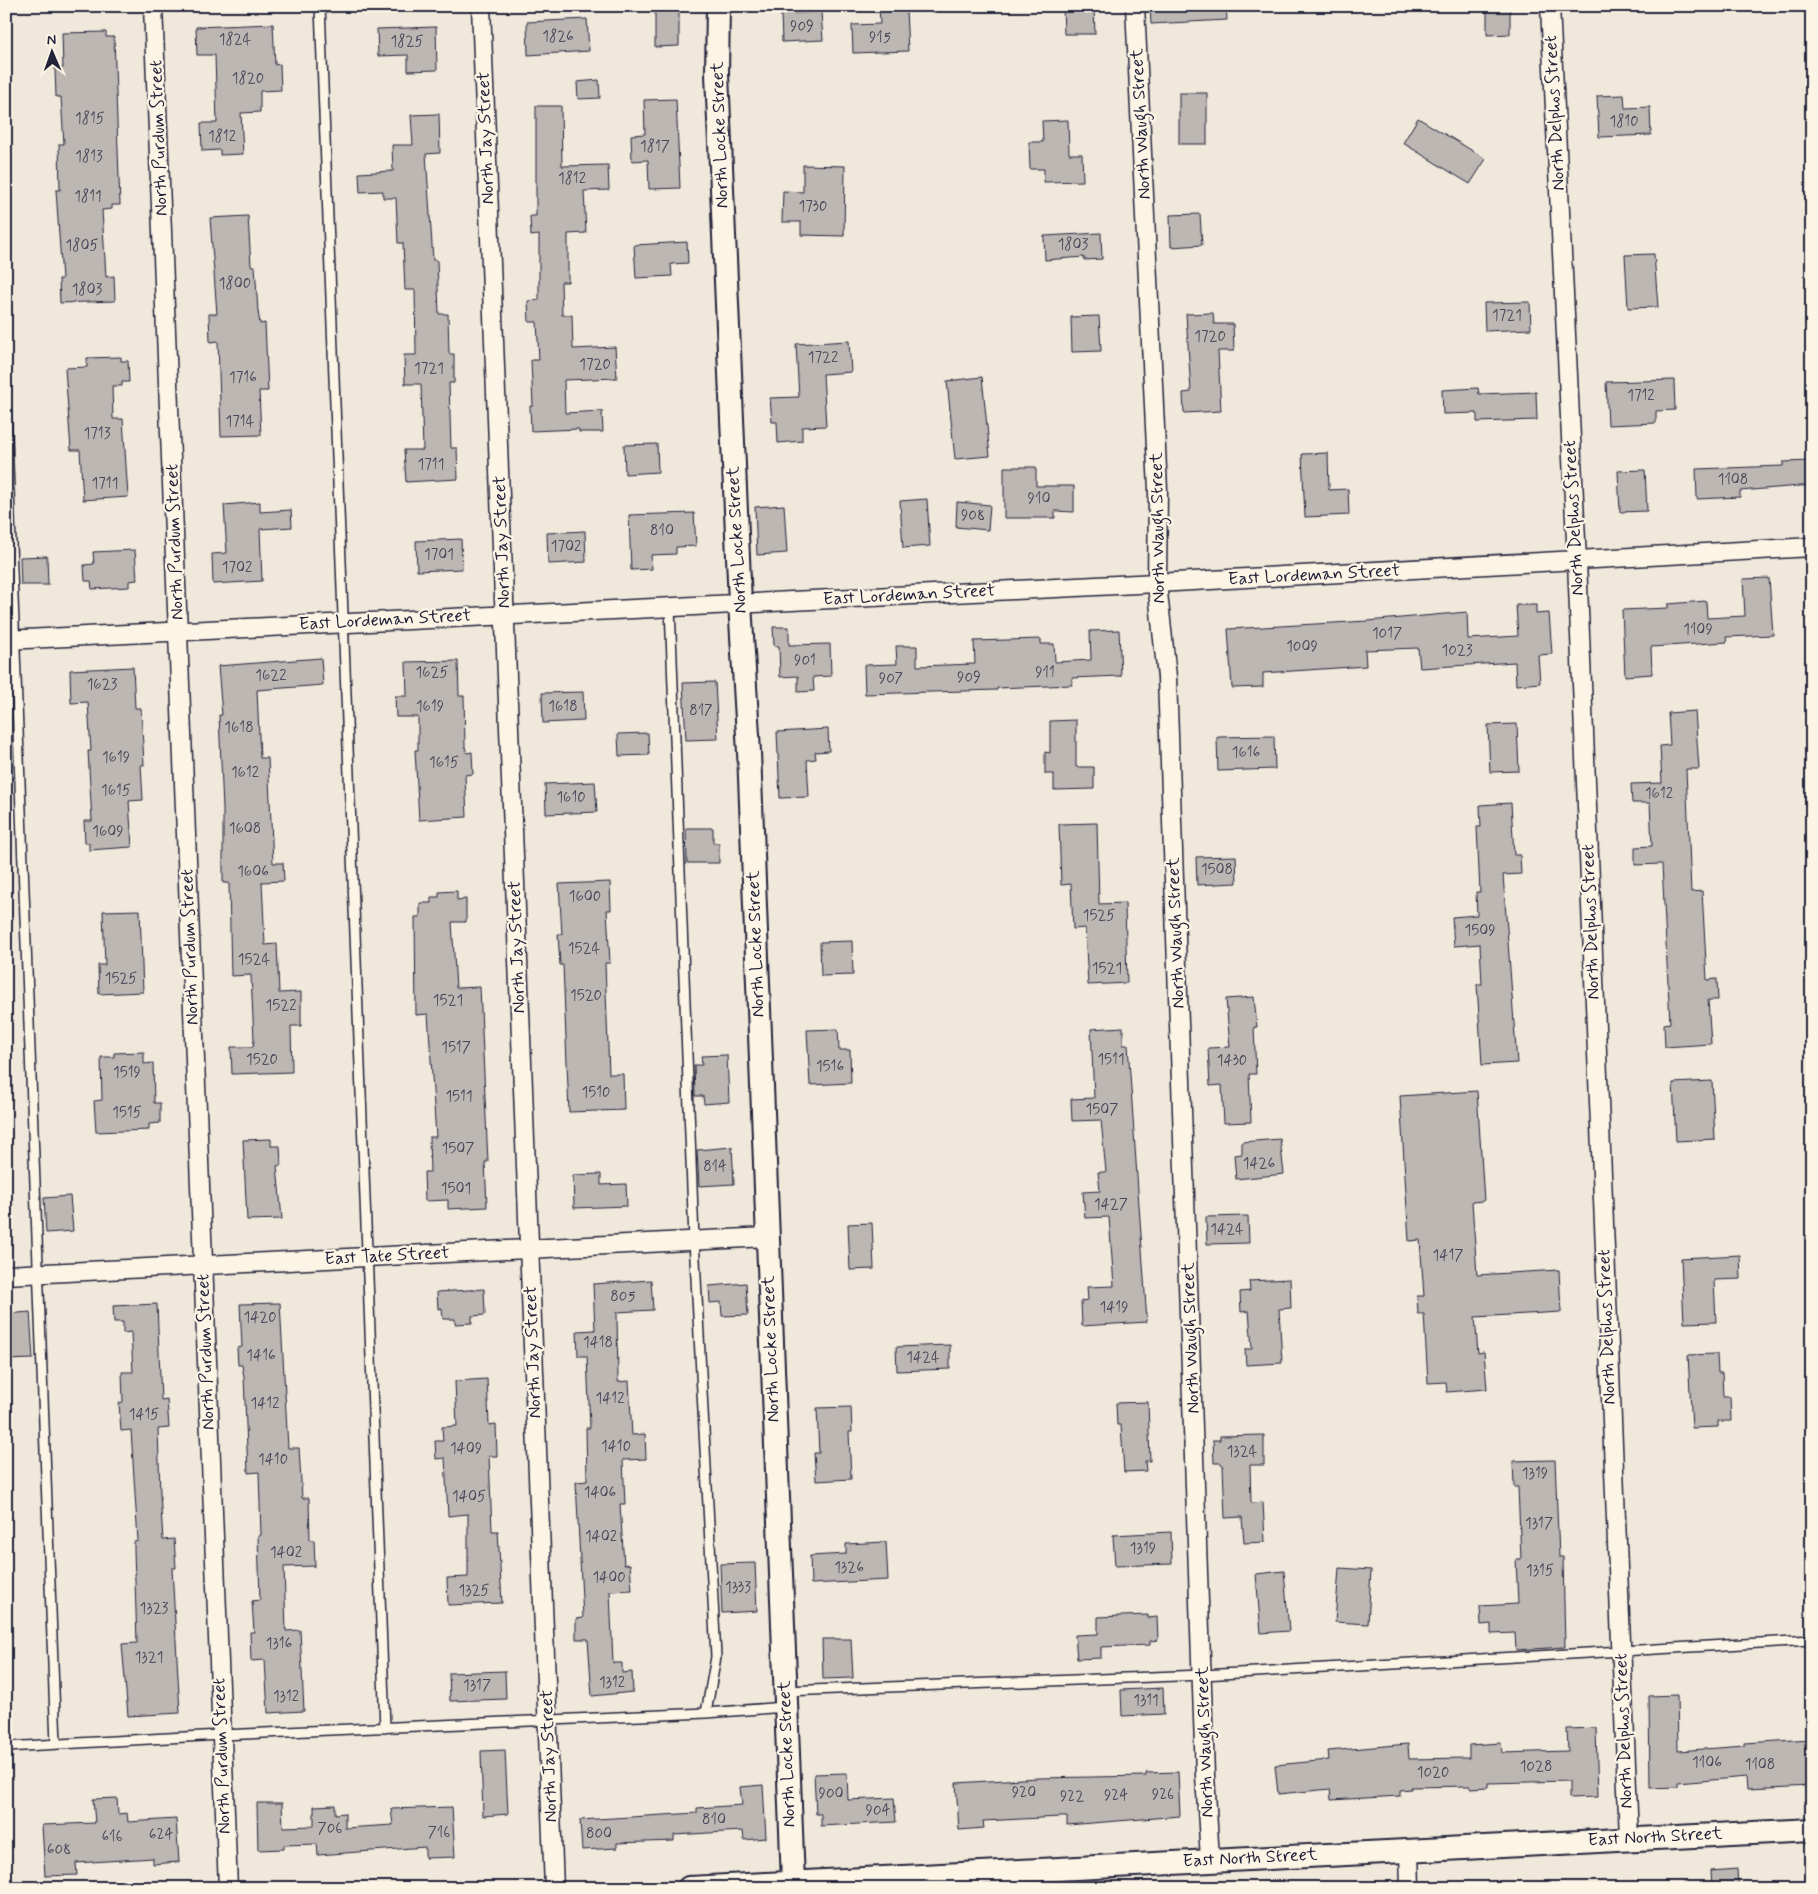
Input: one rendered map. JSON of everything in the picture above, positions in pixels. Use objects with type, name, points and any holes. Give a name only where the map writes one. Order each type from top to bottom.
[{"type":"street","name":"North Purdum Street","points":[[154,6],[202,1265],[228,1888]]},
{"type":"street","name":"North Jay Street","points":[[481,6],[554,1888]]},
{"type":"street","name":"North Locke Street","points":[[718,6],[717,74],[740,603],[749,752],[785,1699],[785,1884]]},
{"type":"street","name":"North Waugh Street","points":[[1135,6],[1158,490],[1157,583],[1167,677],[1205,1775],[1210,1860]]},
{"type":"street","name":"North Delphos Street","points":[[1550,6],[1577,561],[1628,1838]]},
{"type":"street","name":"East Lordeman Street","points":[[11,640],[1157,583],[1812,547]]},
{"type":"street","name":"East Tate Street","points":[[6,1275],[767,1237]]},
{"type":"street","name":"East North Street","points":[[689,1888],[1628,1838],[1812,1830]]},
{"type":"street","points":[[1409,1850],[1410,1888]]},
{"type":"lane","points":[[320,6],[385,1728]]},
{"type":"lane","points":[[6,410],[11,640],[39,1274],[56,1744]]},
{"type":"lane","points":[[670,607],[694,1240],[716,1657],[706,1713]]},
{"type":"lane","points":[[6,1747],[221,1734],[706,1713],[785,1699],[1812,1640]]},
{"type":"building","points":[[879,6],[899,6],[899,10],[906,10],[908,51],[853,53],[852,25],[880,24]]},
{"type":"building","points":[[1063,6],[1094,6],[1095,34],[1064,34]]},
{"type":"building","points":[[1150,6],[1226,6],[1227,20],[1151,24]]},
{"type":"building","points":[[1487,7],[1510,7],[1510,34],[1487,35]]},
{"type":"building","points":[[655,10],[679,10],[679,46],[655,47]]},
{"type":"building","points":[[821,12],[823,40],[782,42],[781,14]]},
{"type":"building","points":[[587,19],[589,51],[528,55],[527,22]]},
{"type":"building","points":[[273,24],[275,65],[280,64],[281,90],[260,91],[260,112],[241,113],[243,154],[220,155],[220,150],[202,151],[201,123],[217,123],[215,55],[197,55],[196,27]]},
{"type":"building","points":[[436,27],[437,70],[408,71],[408,55],[378,56],[377,29]]},
{"type":"building","points":[[106,32],[106,37],[114,37],[120,205],[112,205],[112,209],[102,210],[106,277],[114,276],[115,301],[60,303],[59,279],[62,279],[56,190],[60,190],[59,144],[64,144],[61,97],[56,97],[55,68],[63,68],[62,33]]},
{"type":"building","points":[[599,80],[600,98],[578,99],[577,82]]},
{"type":"building","points":[[1179,93],[1207,93],[1207,144],[1179,144]]},
{"type":"building","points":[[1624,95],[1625,108],[1650,107],[1651,135],[1599,137],[1597,96]]},
{"type":"building","points":[[676,99],[680,188],[649,189],[648,160],[632,161],[631,135],[645,134],[644,100]]},
{"type":"building","points":[[536,106],[561,106],[562,166],[608,165],[609,190],[584,191],[586,233],[568,234],[568,282],[561,282],[562,315],[572,315],[573,349],[615,347],[617,378],[564,380],[565,413],[602,411],[603,432],[579,432],[579,429],[531,431],[530,406],[533,406],[531,360],[539,360],[537,322],[529,322],[528,301],[539,300],[539,235],[531,236],[530,216],[536,216]]},
{"type":"building","points":[[439,114],[440,153],[426,154],[433,260],[437,260],[439,314],[448,314],[449,354],[454,354],[454,383],[449,383],[451,448],[457,448],[458,479],[406,482],[404,450],[423,450],[421,384],[405,384],[404,355],[416,355],[415,290],[405,290],[403,243],[398,243],[396,198],[383,198],[383,191],[360,192],[359,173],[393,171],[392,145],[413,145],[411,115]]},
{"type":"building","points":[[1418,118],[1486,159],[1470,184],[1403,143]]},
{"type":"building","points":[[1068,120],[1069,154],[1082,154],[1083,181],[1044,182],[1044,169],[1030,169],[1029,142],[1043,142],[1042,121]]},
{"type":"building","points":[[803,165],[845,166],[844,236],[801,235],[801,222],[782,222],[783,191],[803,192]]},
{"type":"building","points":[[1200,214],[1202,245],[1171,247],[1170,215]]},
{"type":"building","points":[[248,216],[251,266],[255,266],[260,324],[265,323],[268,391],[259,391],[261,435],[221,436],[218,341],[210,342],[209,314],[217,314],[210,218]]},
{"type":"building","points":[[1101,233],[1102,259],[1084,260],[1084,257],[1045,260],[1044,236]]},
{"type":"building","points":[[687,242],[688,263],[671,264],[672,276],[636,278],[634,245]]},
{"type":"building","points":[[1654,254],[1658,307],[1628,308],[1625,255]]},
{"type":"building","points":[[1530,302],[1531,329],[1485,331],[1484,303]]},
{"type":"building","points":[[1213,313],[1214,324],[1233,324],[1234,351],[1218,351],[1221,411],[1184,413],[1183,393],[1191,392],[1186,314]]},
{"type":"building","points":[[1099,316],[1101,351],[1072,352],[1071,317]]},
{"type":"building","points":[[849,341],[851,372],[823,374],[826,426],[802,427],[802,441],[778,443],[777,422],[772,422],[770,398],[799,397],[796,344]]},
{"type":"building","points":[[121,357],[121,361],[128,361],[129,382],[122,382],[122,386],[112,386],[113,419],[123,419],[128,497],[83,500],[80,450],[71,450],[65,368],[87,367],[87,358]]},
{"type":"building","points":[[982,377],[990,456],[955,459],[947,381]]},
{"type":"building","points":[[1674,380],[1675,410],[1656,411],[1656,423],[1608,425],[1606,382]]},
{"type":"building","points":[[1478,388],[1479,394],[1536,392],[1537,420],[1477,422],[1477,413],[1443,414],[1442,390]]},
{"type":"building","points":[[657,444],[658,472],[625,474],[624,445]]},
{"type":"building","points":[[1328,453],[1329,490],[1348,489],[1349,515],[1305,517],[1302,454]]},
{"type":"building","points":[[1812,461],[1812,485],[1740,491],[1740,497],[1697,499],[1696,469],[1783,466],[1783,462]]},
{"type":"building","points":[[1004,467],[1036,467],[1036,486],[1074,486],[1074,512],[1055,511],[1055,518],[1004,518]]},
{"type":"building","points":[[1645,470],[1647,511],[1620,512],[1618,471]]},
{"type":"building","points":[[927,499],[930,546],[903,548],[900,501]]},
{"type":"building","points":[[260,502],[260,512],[291,510],[292,527],[260,529],[262,581],[213,584],[212,554],[227,553],[224,505]]},
{"type":"building","points":[[957,502],[990,505],[988,530],[956,527]]},
{"type":"building","points":[[784,505],[787,553],[757,555],[755,507]]},
{"type":"building","points":[[694,513],[696,546],[676,547],[676,554],[651,555],[652,569],[631,570],[629,515]]},
{"type":"building","points":[[585,531],[586,562],[548,564],[547,533]]},
{"type":"building","points":[[461,539],[462,569],[417,571],[416,541]]},
{"type":"building","points":[[135,550],[137,580],[129,581],[129,587],[92,589],[91,581],[85,581],[84,565],[94,564],[93,552]]},
{"type":"building","points":[[47,556],[48,585],[21,585],[20,557]]},
{"type":"building","points":[[1769,578],[1773,635],[1726,637],[1727,642],[1651,647],[1652,674],[1625,676],[1622,610],[1668,608],[1668,604],[1706,601],[1707,618],[1745,616],[1743,579]]},
{"type":"building","points":[[1516,605],[1536,605],[1536,614],[1549,613],[1552,654],[1538,655],[1540,683],[1516,685],[1515,662],[1420,668],[1418,648],[1365,650],[1366,666],[1263,673],[1263,687],[1232,688],[1228,629],[1368,621],[1467,612],[1468,639],[1518,636]]},
{"type":"building","points":[[773,627],[789,627],[789,645],[830,644],[831,676],[813,677],[814,691],[798,692],[798,676],[780,677],[779,646],[774,646]]},
{"type":"building","points":[[1119,630],[1121,676],[1072,678],[1072,685],[997,688],[997,690],[865,694],[864,665],[897,664],[896,646],[917,646],[917,666],[975,664],[974,641],[1041,639],[1041,644],[1054,644],[1055,662],[1091,660],[1090,631]]},
{"type":"building","points":[[321,658],[323,685],[257,690],[260,758],[268,758],[273,863],[283,863],[284,881],[262,882],[265,945],[277,944],[279,993],[301,992],[301,1026],[291,1026],[292,1072],[232,1074],[231,1047],[253,1047],[254,1040],[251,975],[231,976],[229,883],[223,883],[223,809],[219,715],[222,715],[218,666]]},
{"type":"building","points":[[458,661],[459,696],[464,696],[465,747],[467,753],[472,752],[473,774],[465,775],[467,817],[419,820],[415,750],[418,750],[418,717],[396,717],[395,696],[407,696],[406,662]]},
{"type":"building","points":[[133,667],[135,708],[141,708],[144,765],[141,765],[143,800],[129,801],[132,847],[89,850],[89,843],[85,843],[84,821],[92,821],[88,751],[91,751],[88,702],[71,703],[70,670]]},
{"type":"building","points":[[715,682],[718,739],[686,740],[683,683]]},
{"type":"building","points":[[583,692],[584,721],[543,723],[542,693]]},
{"type":"building","points":[[1695,711],[1699,769],[1686,769],[1691,892],[1702,891],[1707,980],[1717,979],[1718,1000],[1708,1000],[1711,1044],[1665,1047],[1664,1024],[1670,1023],[1662,864],[1635,865],[1635,847],[1652,846],[1650,803],[1632,803],[1631,784],[1662,783],[1660,746],[1670,745],[1668,713]]},
{"type":"building","points":[[1076,720],[1076,767],[1094,767],[1094,789],[1054,790],[1054,774],[1045,774],[1045,752],[1050,753],[1050,721]]},
{"type":"building","points":[[1517,724],[1519,771],[1490,772],[1488,725]]},
{"type":"building","points":[[828,729],[829,751],[815,752],[816,759],[807,760],[809,797],[780,798],[777,732]]},
{"type":"building","points":[[648,733],[649,755],[619,756],[618,734]]},
{"type":"building","points":[[1274,736],[1275,769],[1218,771],[1217,737]]},
{"type":"building","points":[[595,782],[597,812],[546,814],[545,784]]},
{"type":"building","points":[[1511,803],[1514,855],[1520,855],[1521,874],[1503,875],[1517,1063],[1482,1065],[1477,984],[1482,984],[1480,944],[1454,946],[1452,917],[1477,915],[1476,892],[1480,892],[1477,827],[1481,827],[1480,805]]},
{"type":"building","points":[[1097,823],[1099,904],[1125,903],[1127,983],[1088,985],[1085,928],[1073,929],[1071,884],[1061,885],[1059,824]]},
{"type":"building","points":[[686,828],[713,828],[713,843],[719,843],[719,863],[687,863]]},
{"type":"building","points":[[1236,856],[1237,883],[1197,885],[1196,857]]},
{"type":"building","points":[[610,882],[611,910],[607,910],[610,963],[605,963],[609,1074],[623,1074],[624,1110],[569,1112],[563,965],[560,965],[558,934],[562,934],[559,884]]},
{"type":"building","points":[[457,891],[457,900],[466,899],[466,922],[452,922],[456,988],[480,987],[488,1162],[485,1162],[487,1207],[448,1209],[448,1200],[425,1201],[424,1172],[430,1172],[429,1137],[436,1137],[428,1014],[416,1015],[415,917],[420,917],[420,903],[431,903],[431,897],[439,897],[439,892]]},
{"type":"building","points":[[140,910],[143,992],[99,994],[98,965],[105,965],[103,911]]},
{"type":"building","points":[[852,941],[853,975],[821,976],[820,942]]},
{"type":"building","points":[[1254,997],[1257,1027],[1254,1027],[1256,1074],[1249,1074],[1251,1122],[1224,1123],[1222,1085],[1210,1086],[1208,1048],[1230,1047],[1226,999]]},
{"type":"building","points":[[1123,1027],[1123,1045],[1128,1045],[1147,1322],[1082,1326],[1081,1301],[1088,1300],[1087,1287],[1114,1286],[1109,1217],[1085,1218],[1083,1192],[1100,1191],[1098,1172],[1106,1172],[1101,1120],[1072,1121],[1071,1099],[1094,1098],[1091,1029]]},
{"type":"building","points":[[838,1029],[839,1050],[850,1050],[851,1083],[810,1085],[807,1030]]},
{"type":"building","points":[[144,1052],[144,1064],[153,1063],[154,1103],[160,1103],[160,1123],[149,1124],[149,1130],[96,1132],[94,1101],[102,1100],[101,1057],[114,1057],[114,1053]]},
{"type":"building","points":[[727,1055],[729,1102],[704,1104],[703,1096],[695,1096],[694,1065],[702,1065],[701,1056]]},
{"type":"building","points":[[1712,1081],[1715,1139],[1676,1141],[1673,1083]]},
{"type":"building","points":[[1477,1091],[1484,1201],[1472,1202],[1477,1275],[1559,1270],[1561,1312],[1475,1317],[1478,1353],[1484,1352],[1487,1389],[1447,1392],[1446,1382],[1428,1383],[1424,1314],[1418,1314],[1417,1296],[1424,1296],[1420,1240],[1409,1241],[1400,1096]]},
{"type":"building","points":[[271,1139],[271,1146],[280,1146],[281,1165],[277,1166],[282,1219],[247,1220],[243,1140]]},
{"type":"building","points":[[1280,1139],[1284,1174],[1236,1179],[1234,1155],[1242,1154],[1242,1142]]},
{"type":"building","points":[[732,1147],[734,1184],[699,1186],[697,1150]]},
{"type":"building","points":[[601,1174],[601,1185],[626,1184],[627,1206],[574,1208],[573,1175]]},
{"type":"building","points":[[70,1196],[73,1231],[46,1233],[44,1198]]},
{"type":"building","points":[[1248,1216],[1249,1243],[1207,1244],[1206,1217]]},
{"type":"building","points":[[872,1223],[874,1269],[850,1270],[848,1224]]},
{"type":"building","points":[[1740,1255],[1741,1279],[1714,1280],[1716,1322],[1684,1323],[1681,1258]]},
{"type":"building","points":[[1290,1279],[1291,1308],[1279,1309],[1282,1363],[1246,1365],[1245,1349],[1252,1349],[1249,1311],[1241,1312],[1240,1292],[1250,1291],[1249,1281]]},
{"type":"building","points":[[651,1280],[653,1310],[617,1312],[618,1382],[629,1381],[632,1435],[645,1434],[646,1459],[623,1460],[625,1504],[620,1504],[624,1565],[630,1564],[632,1590],[610,1591],[613,1663],[622,1663],[622,1673],[632,1672],[633,1692],[592,1696],[588,1639],[576,1639],[576,1619],[583,1618],[576,1482],[587,1481],[586,1428],[590,1428],[587,1356],[578,1356],[577,1331],[595,1330],[593,1284]]},
{"type":"building","points":[[746,1283],[748,1315],[722,1316],[721,1302],[710,1303],[709,1286]]},
{"type":"building","points":[[484,1289],[485,1315],[472,1316],[472,1323],[455,1324],[455,1319],[443,1319],[442,1308],[438,1309],[437,1292]]},
{"type":"building","points":[[280,1303],[288,1448],[299,1448],[302,1498],[309,1498],[310,1540],[314,1540],[315,1566],[284,1567],[286,1631],[300,1630],[304,1711],[268,1713],[265,1660],[251,1661],[250,1632],[254,1632],[252,1601],[260,1600],[258,1536],[261,1535],[259,1472],[248,1473],[244,1377],[242,1365],[238,1365],[237,1348],[242,1347],[240,1304]]},
{"type":"building","points":[[157,1304],[161,1400],[167,1399],[169,1428],[158,1429],[160,1493],[163,1540],[174,1539],[176,1568],[172,1568],[180,1713],[128,1716],[122,1644],[137,1643],[134,1542],[138,1541],[131,1430],[121,1431],[119,1403],[123,1402],[122,1372],[133,1372],[131,1332],[123,1333],[123,1322],[114,1322],[113,1306]]},
{"type":"building","points":[[30,1312],[33,1359],[6,1360],[6,1314]]},
{"type":"building","points":[[950,1345],[950,1369],[897,1371],[896,1347]]},
{"type":"building","points":[[1717,1354],[1718,1373],[1722,1373],[1723,1397],[1730,1397],[1731,1421],[1718,1421],[1718,1427],[1692,1428],[1688,1355]]},
{"type":"building","points":[[487,1379],[489,1425],[496,1424],[497,1456],[489,1456],[492,1531],[498,1531],[502,1603],[448,1605],[447,1578],[468,1577],[468,1514],[448,1516],[445,1458],[436,1459],[435,1441],[443,1441],[442,1427],[457,1426],[455,1381]]},
{"type":"building","points":[[1148,1402],[1150,1461],[1145,1461],[1146,1471],[1124,1472],[1121,1425],[1117,1425],[1116,1403]]},
{"type":"building","points":[[851,1407],[852,1432],[849,1432],[851,1479],[816,1481],[814,1453],[819,1453],[817,1408]]},
{"type":"building","points":[[1264,1435],[1264,1465],[1250,1465],[1251,1503],[1263,1502],[1265,1542],[1244,1543],[1242,1517],[1225,1518],[1223,1466],[1221,1463],[1214,1463],[1213,1440],[1220,1440],[1220,1436]]},
{"type":"building","points":[[1555,1460],[1559,1557],[1563,1557],[1565,1647],[1516,1650],[1515,1633],[1491,1634],[1491,1624],[1481,1625],[1480,1606],[1518,1604],[1516,1559],[1521,1559],[1518,1487],[1514,1487],[1513,1461]]},
{"type":"building","points":[[1171,1532],[1172,1564],[1115,1566],[1113,1535]]},
{"type":"building","points":[[886,1542],[888,1580],[811,1584],[810,1556],[846,1554],[846,1544]]},
{"type":"building","points":[[755,1563],[757,1611],[722,1613],[720,1564]]},
{"type":"building","points":[[1339,1568],[1371,1570],[1368,1624],[1335,1622]]},
{"type":"building","points":[[1284,1571],[1289,1631],[1261,1633],[1256,1574]]},
{"type":"building","points":[[1148,1615],[1148,1618],[1157,1617],[1158,1640],[1150,1641],[1150,1645],[1101,1647],[1101,1658],[1077,1659],[1075,1635],[1098,1634],[1098,1617]]},
{"type":"building","points":[[822,1639],[851,1639],[853,1678],[823,1679]]},
{"type":"building","points":[[505,1671],[506,1699],[450,1701],[449,1673]]},
{"type":"building","points":[[1163,1688],[1164,1714],[1122,1716],[1121,1690]]},
{"type":"building","points":[[1677,1695],[1678,1751],[1744,1746],[1744,1743],[1812,1739],[1812,1786],[1747,1789],[1746,1777],[1678,1783],[1678,1787],[1650,1788],[1649,1696]]},
{"type":"building","points":[[1596,1728],[1598,1797],[1569,1798],[1569,1781],[1488,1783],[1488,1787],[1470,1788],[1470,1786],[1411,1787],[1411,1789],[1400,1790],[1400,1796],[1331,1800],[1330,1789],[1278,1794],[1275,1765],[1329,1760],[1328,1751],[1408,1744],[1409,1759],[1469,1758],[1469,1745],[1501,1743],[1502,1753],[1568,1751],[1567,1729]]},
{"type":"building","points":[[505,1750],[508,1814],[483,1816],[481,1751]]},
{"type":"building","points":[[1178,1772],[1180,1816],[1067,1825],[1067,1817],[983,1821],[984,1828],[959,1830],[956,1783],[1038,1778],[1146,1776],[1146,1773]]},
{"type":"building","points":[[847,1773],[848,1800],[894,1798],[896,1822],[821,1826],[821,1814],[816,1814],[814,1774]]},
{"type":"building","points":[[763,1785],[766,1838],[744,1840],[743,1831],[674,1835],[674,1841],[617,1843],[617,1848],[582,1850],[580,1820],[697,1813],[697,1808],[742,1805],[740,1787]]},
{"type":"building","points":[[117,1798],[118,1814],[127,1813],[128,1822],[176,1819],[179,1862],[153,1864],[153,1858],[76,1863],[77,1875],[45,1876],[42,1825],[95,1823],[93,1799]]},
{"type":"building","points":[[257,1803],[282,1803],[283,1827],[314,1826],[314,1806],[335,1805],[335,1814],[345,1813],[345,1828],[393,1825],[391,1809],[452,1807],[455,1857],[425,1858],[425,1847],[318,1855],[317,1844],[284,1845],[284,1849],[258,1850]]},
{"type":"building","points":[[1737,1869],[1738,1888],[1712,1888],[1711,1871]]}]
